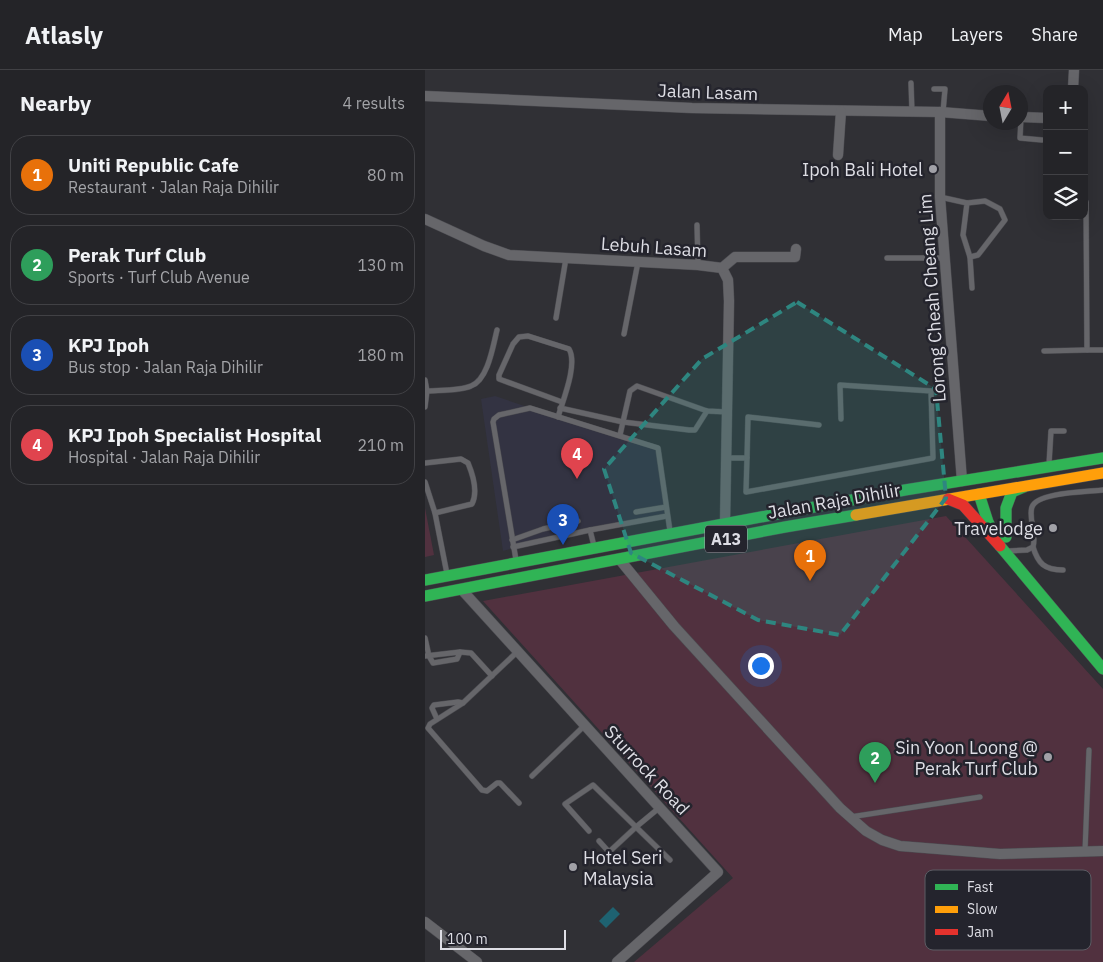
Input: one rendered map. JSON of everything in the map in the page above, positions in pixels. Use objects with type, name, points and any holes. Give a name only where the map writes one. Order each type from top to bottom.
[{"type":"main road","name":"Jalan Raja Dihilir","points":[[425,580],[905,490],[1103,458]]},
{"type":"main road","points":[[984,491],[993,481],[1030,475],[1043,467]]},
{"type":"main road","name":"Jalan Raja Dihilir","points":[[425,596],[621,560],[785,527],[984,491],[1029,486],[1103,473]]},
{"type":"main road","points":[[905,490],[926,494],[980,486],[999,523],[1006,546],[1103,669]]},
{"type":"main road","points":[[1006,546],[1006,508],[1012,492],[1029,486]]},
{"type":"main road","points":[[948,499],[963,505],[1006,546],[1103,660]]},
{"type":"main road","points":[[517,563],[531,568],[590,565]]},
{"type":"street","points":[[1073,85],[1074,70]]},
{"type":"street","name":"Jalan Lasam","points":[[425,96],[692,108],[911,112],[983,116]]},
{"type":"street","points":[[838,155],[841,111]]},
{"type":"street","name":"Lorong Cheah Cheang Lim","points":[[941,113],[940,197],[962,481]]},
{"type":"street","points":[[1028,118],[1043,118]]},
{"type":"street","name":"Lebuh Lasam","points":[[425,219],[484,246],[509,255],[698,265],[722,268],[728,280],[729,294],[725,523]]},
{"type":"street","points":[[722,268],[735,257],[795,257],[796,249]]},
{"type":"street","points":[[621,560],[674,626],[840,808],[867,831],[882,840],[900,846],[1000,854],[1096,850]]},
{"type":"street","name":"Sturrock Road","points":[[462,590],[718,872],[617,962]]},
{"type":"street","points":[[425,922],[477,962]]},
{"type":"lane","points":[[911,83],[911,112]]},
{"type":"lane","points":[[934,89],[945,89],[941,113]]},
{"type":"lane","points":[[1020,130],[1020,138],[1042,140]]},
{"type":"lane","points":[[940,197],[967,203],[985,201],[1000,209],[1005,220],[978,255],[970,257]]},
{"type":"lane","points":[[967,203],[963,235],[970,257],[972,288]]},
{"type":"lane","points":[[1086,220],[1087,350]]},
{"type":"lane","points":[[697,225],[698,265]]},
{"type":"lane","points":[[556,318],[565,258]]},
{"type":"lane","points":[[887,258],[944,258]]},
{"type":"lane","points":[[624,334],[638,262]]},
{"type":"lane","points":[[427,391],[470,387],[478,382],[489,362],[497,330]]},
{"type":"lane","points":[[558,417],[573,364],[573,355],[569,349],[528,336],[519,337],[513,344],[499,379],[505,383],[562,402]]},
{"type":"lane","points":[[1044,351],[1103,350]]},
{"type":"lane","points":[[425,380],[427,391],[425,407]]},
{"type":"lane","points":[[819,425],[748,418],[746,492],[933,458],[931,391],[840,385],[841,419]]},
{"type":"lane","points":[[620,436],[630,391],[637,386],[707,410],[727,412]]},
{"type":"lane","points":[[517,563],[512,543],[493,422],[499,416],[530,408],[658,448],[670,533]]},
{"type":"lane","points":[[560,408],[623,422],[689,430],[695,430],[707,410]]},
{"type":"lane","points":[[1043,467],[1051,431],[1064,431]]},
{"type":"lane","points":[[726,458],[747,458]]},
{"type":"lane","points":[[425,463],[461,459],[468,463],[475,486],[475,499],[472,504],[435,513]]},
{"type":"lane","points":[[425,482],[435,513],[448,576]]},
{"type":"lane","points":[[1063,570],[1054,570],[1037,559],[1033,547],[1035,540],[1031,508],[1035,502],[1050,495],[1103,490]]},
{"type":"lane","points":[[636,512],[667,507]]},
{"type":"lane","points":[[512,543],[667,516]]},
{"type":"lane","points":[[512,543],[543,529],[578,521]]},
{"type":"lane","points":[[590,530],[595,549]]},
{"type":"lane","points":[[1006,546],[1030,549],[1033,547]]},
{"type":"lane","points":[[425,638],[427,656],[459,652],[472,654],[492,676]]},
{"type":"lane","points":[[517,652],[463,703],[437,719],[428,728],[482,790],[487,791],[497,783],[500,783],[519,804]]},
{"type":"lane","points":[[437,719],[432,708],[434,705],[463,703]]},
{"type":"lane","points":[[531,776],[584,726]]},
{"type":"lane","points":[[1089,750],[1096,850]]},
{"type":"lane","points":[[589,831],[565,804],[593,785],[670,860]]},
{"type":"lane","points":[[850,817],[980,797]]},
{"type":"lane","points":[[599,841],[609,852],[659,808]]},
{"type":"highlighted area","points":[[797,302],[936,389],[946,498],[840,635],[758,620],[631,553],[604,469],[702,359]]},
{"type":"shaded area","points":[[495,396],[658,451],[666,515],[503,551],[481,399]]},
{"type":"shaded area","points":[[425,508],[434,555],[425,557]]},
{"type":"shaded area","points":[[946,516],[1103,689],[1103,962],[634,962],[733,878],[483,601]]},
{"type":"water","points":[[613,907],[620,914],[606,928],[599,921]]},
{"type":"traffic: fast","points":[[425,580],[905,490],[1103,458]]},
{"type":"traffic: fast","points":[[1006,537],[1006,508],[1012,492],[1024,487]]},
{"type":"traffic: fast","points":[[979,494],[988,522],[1000,546],[1103,669]]},
{"type":"traffic: fast","points":[[425,596],[856,515]]},
{"type":"traffic: slow","points":[[856,515],[1103,473]]},
{"type":"traffic: jam","points":[[948,499],[963,505],[1000,546]]},
{"type":"place","name":"Ipoh Bali Hotel","points":[[933,169]]},
{"type":"place","name":"KPJ Ipoh Specialist Hospital","points":[[577,479]]},
{"type":"place","name":"Travelodge","points":[[1053,528]]},
{"type":"place","name":"KPJ Ipoh","points":[[563,545]]},
{"type":"place","name":"Uniti Republic Cafe","points":[[810,581]]},
{"type":"place","name":"Sin Yoon Loong @ Perak Turf Club","points":[[1048,757]]},
{"type":"place","name":"Perak Turf Club","points":[[875,783]]},
{"type":"place","name":"Hotel Seri Malaysia","points":[[573,867]]}]
